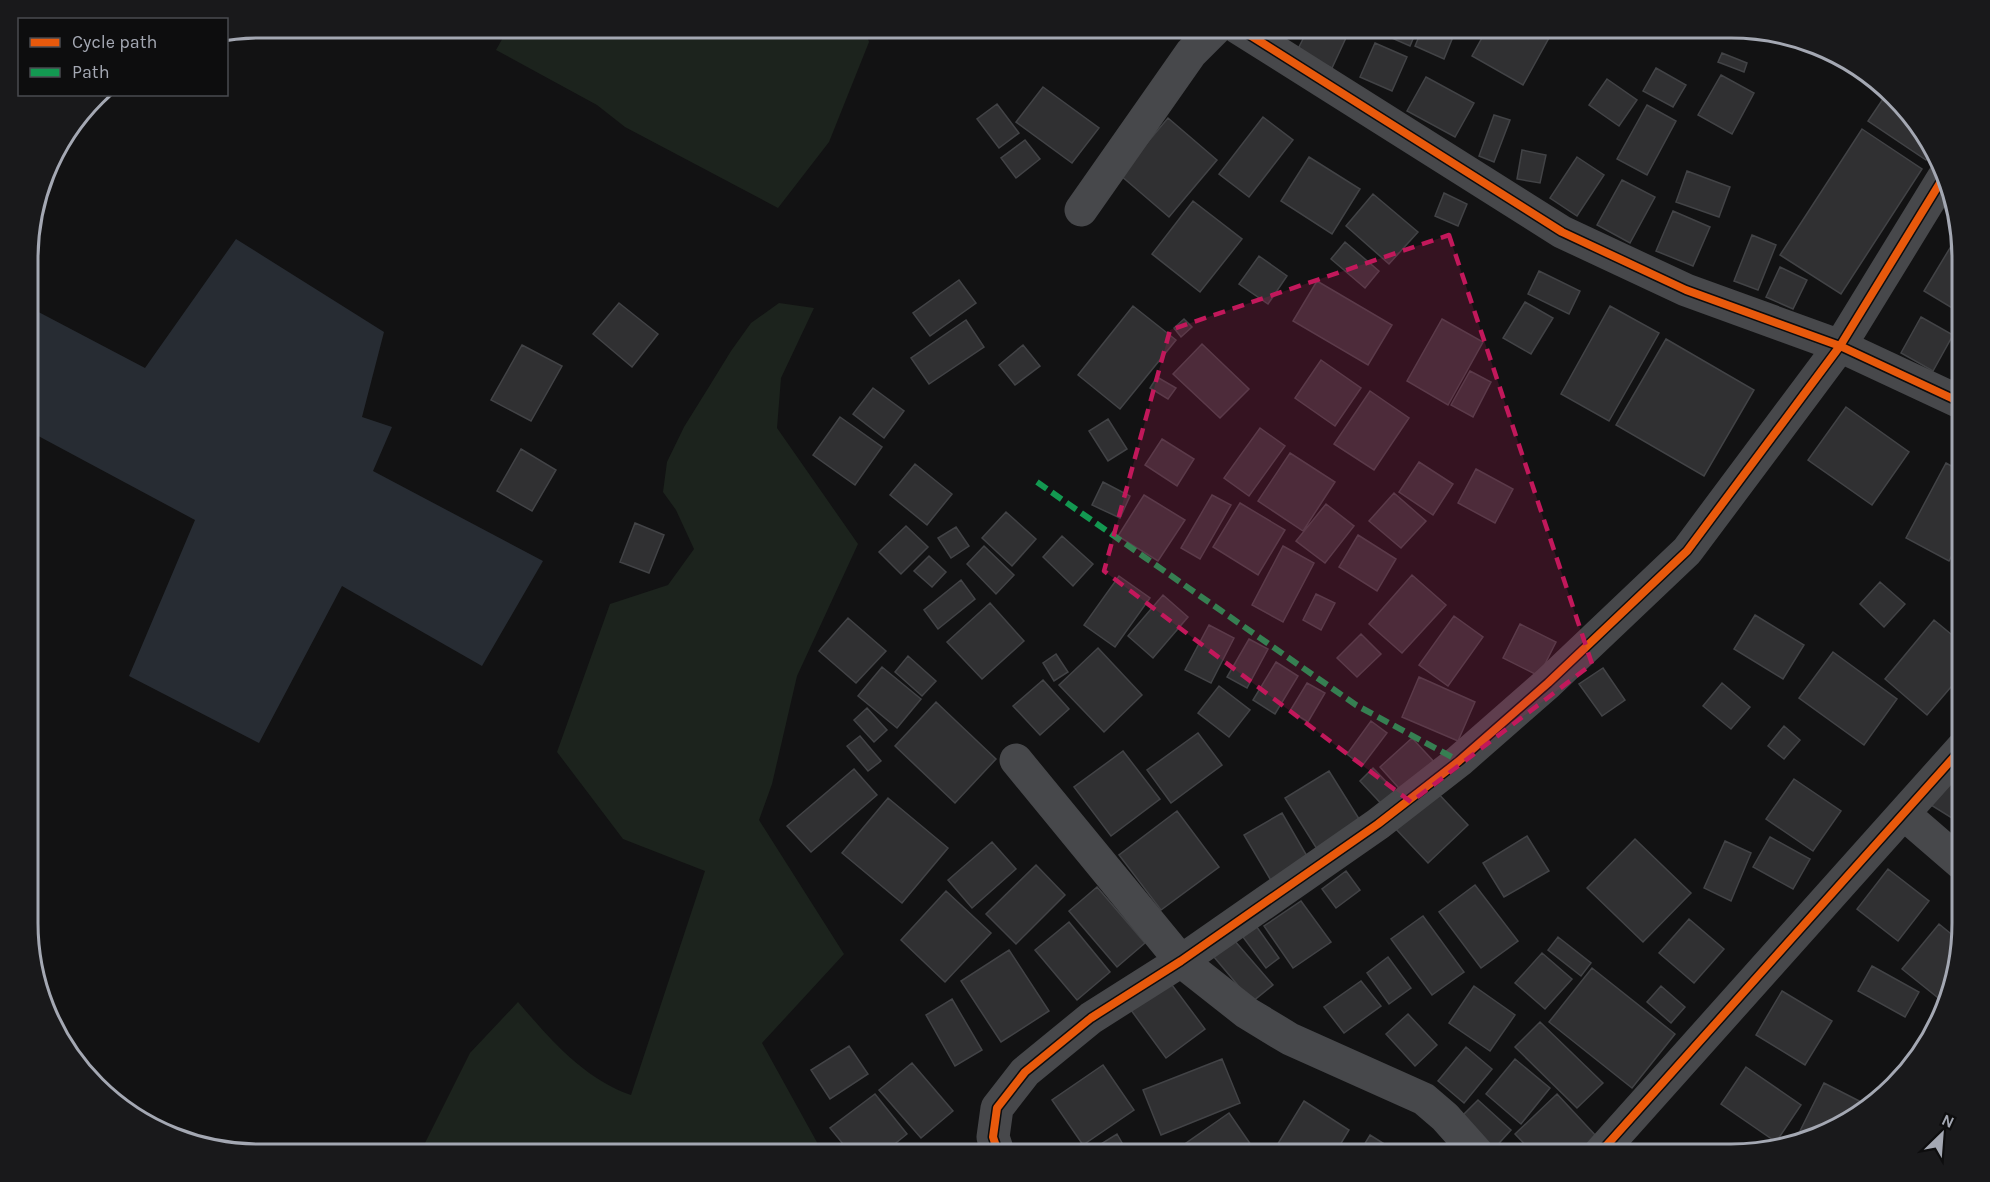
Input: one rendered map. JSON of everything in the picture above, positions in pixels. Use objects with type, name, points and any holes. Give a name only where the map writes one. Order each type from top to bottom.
[{"type":"street","points":[[1081,210],[1191,53],[1206,38]]},
{"type":"street","points":[[1254,38],[1562,232],[1686,290],[1840,346],[1952,398]]},
{"type":"street","points":[[995,1144],[993,1137],[997,1108],[1025,1072],[1091,1018],[1181,961],[1378,824],[1459,761],[1548,683],[1687,551],[1840,346],[1939,184]]},
{"type":"street","points":[[1608,1144],[1952,759]]},
{"type":"street","points":[[1016,760],[1181,961],[1246,1013],[1290,1039],[1424,1099],[1445,1117],[1469,1144]]},
{"type":"street","points":[[1904,814],[1952,856]]},
{"type":"highlighted area","points":[[1449,235],[1592,664],[1411,802],[1104,571],[1170,330]]},
{"type":"shaded area","points":[[503,38],[868,38],[869,42],[829,142],[778,208],[625,127],[597,105],[496,50]]},
{"type":"shaded area","points":[[236,239],[384,332],[362,417],[392,427],[373,471],[543,561],[482,666],[342,586],[259,743],[129,676],[195,520],[38,436],[38,312],[145,368]]},
{"type":"shaded area","points":[[779,303],[814,308],[781,378],[777,428],[858,544],[797,676],[772,784],[759,820],[844,954],[762,1043],[818,1144],[424,1144],[470,1053],[518,1002],[555,1043],[583,1068],[614,1088],[631,1095],[705,871],[623,839],[557,752],[610,604],[668,585],[694,549],[676,510],[663,492],[667,462],[684,427],[751,323]]},
{"type":"building","points":[[1304,38],[1346,38],[1332,68],[1297,51]]},
{"type":"building","points":[[1392,38],[1413,38],[1410,46]]},
{"type":"building","points":[[1418,38],[1453,38],[1444,59],[1415,46]]},
{"type":"building","points":[[1482,38],[1549,38],[1523,85],[1472,56]]},
{"type":"building","points":[[1375,43],[1407,57],[1392,91],[1360,77]]},
{"type":"building","points":[[1722,53],[1747,63],[1744,72],[1718,62]]},
{"type":"building","points":[[1656,68],[1686,85],[1673,107],[1643,91]]},
{"type":"building","points":[[1721,75],[1754,93],[1732,134],[1698,115]]},
{"type":"building","points":[[1426,77],[1474,103],[1455,137],[1407,111]]},
{"type":"building","points":[[1607,79],[1637,100],[1619,126],[1589,105]]},
{"type":"building","points":[[1043,87],[1099,128],[1072,163],[1016,122]]},
{"type":"building","points":[[1884,98],[1907,124],[1928,157],[1926,160],[1868,121]]},
{"type":"building","points":[[997,104],[1019,133],[999,148],[977,119]]},
{"type":"building","points":[[1647,105],[1676,121],[1647,175],[1617,159]]},
{"type":"building","points":[[1494,115],[1510,120],[1494,162],[1479,156]]},
{"type":"building","points":[[1263,117],[1293,140],[1249,197],[1219,174]]},
{"type":"building","points":[[1168,118],[1217,160],[1169,217],[1120,175]]},
{"type":"building","points":[[1862,129],[1922,169],[1841,294],[1780,255]]},
{"type":"building","points":[[1025,140],[1040,159],[1016,178],[1001,158]]},
{"type":"building","points":[[1522,150],[1546,155],[1540,183],[1517,179]]},
{"type":"building","points":[[1309,157],[1360,189],[1332,234],[1281,201]]},
{"type":"building","points":[[1577,157],[1604,175],[1577,216],[1550,198]]},
{"type":"building","points":[[1687,171],[1730,187],[1719,217],[1676,202]]},
{"type":"building","points":[[1622,180],[1655,197],[1630,243],[1597,225]]},
{"type":"building","points":[[1444,193],[1467,204],[1458,226],[1435,216]]},
{"type":"building","points":[[1373,194],[1418,232],[1389,264],[1346,226]]},
{"type":"building","points":[[1193,201],[1242,239],[1200,292],[1152,254]]},
{"type":"building","points":[[1673,211],[1710,227],[1693,266],[1656,251]]},
{"type":"building","points":[[1752,235],[1776,245],[1758,290],[1734,281]]},
{"type":"building","points":[[1345,242],[1379,271],[1365,288],[1331,259]]},
{"type":"building","points":[[1952,245],[1952,308],[1924,291]]},
{"type":"building","points":[[1259,256],[1287,276],[1268,304],[1239,284]]},
{"type":"building","points":[[1780,267],[1807,280],[1793,309],[1766,297]]},
{"type":"building","points":[[1539,271],[1580,291],[1569,314],[1528,294]]},
{"type":"building","points":[[959,280],[976,303],[930,336],[913,313]]},
{"type":"building","points":[[1317,281],[1392,325],[1368,365],[1293,321]]},
{"type":"building","points":[[1525,302],[1553,318],[1531,354],[1503,338]]},
{"type":"building","points":[[619,303],[658,334],[632,367],[593,334]]},
{"type":"building","points":[[1133,306],[1176,340],[1120,409],[1078,375]]},
{"type":"building","points":[[1610,306],[1659,333],[1609,421],[1561,394]]},
{"type":"building","points":[[1921,317],[1952,334],[1933,371],[1901,353]]},
{"type":"building","points":[[1184,319],[1192,327],[1181,337],[1174,328]]},
{"type":"building","points":[[1442,319],[1483,342],[1448,405],[1407,381]]},
{"type":"building","points":[[966,320],[984,347],[929,384],[911,358]]},
{"type":"building","points":[[1666,339],[1754,390],[1704,476],[1616,425]]},
{"type":"building","points":[[1202,344],[1249,389],[1220,418],[1173,374]]},
{"type":"building","points":[[522,345],[562,366],[531,421],[491,400]]},
{"type":"building","points":[[1023,345],[1040,366],[1015,385],[999,365]]},
{"type":"building","points":[[1321,360],[1361,388],[1335,426],[1295,398]]},
{"type":"building","points":[[1470,371],[1491,382],[1473,417],[1451,405]]},
{"type":"building","points":[[1157,377],[1176,388],[1168,399],[1150,388]]},
{"type":"building","points":[[873,388],[904,411],[884,438],[853,414]]},
{"type":"building","points":[[1370,391],[1409,418],[1374,470],[1334,444]]},
{"type":"building","points":[[1846,407],[1909,452],[1872,505],[1808,460]]},
{"type":"building","points":[[840,417],[882,447],[855,485],[813,455]]},
{"type":"building","points":[[1108,419],[1127,449],[1108,461],[1089,431]]},
{"type":"building","points":[[1260,428],[1285,446],[1249,496],[1224,478]]},
{"type":"building","points":[[1162,439],[1194,459],[1177,486],[1145,465]]},
{"type":"building","points":[[521,449],[556,470],[532,511],[497,491]]},
{"type":"building","points":[[1290,453],[1335,482],[1303,531],[1258,501]]},
{"type":"building","points":[[1419,462],[1453,484],[1433,515],[1399,492]]},
{"type":"building","points":[[1946,463],[1952,466],[1952,555],[1949,561],[1906,538]]},
{"type":"building","points":[[915,464],[952,494],[927,525],[890,495]]},
{"type":"building","points":[[1476,469],[1513,489],[1495,523],[1458,503]]},
{"type":"building","points":[[1103,482],[1130,496],[1120,518],[1092,505]]},
{"type":"building","points":[[1394,493],[1426,521],[1401,548],[1369,521]]},
{"type":"building","points":[[1144,495],[1185,520],[1158,561],[1118,536]]},
{"type":"building","points":[[1212,495],[1231,505],[1200,559],[1181,548]]},
{"type":"building","points":[[1240,503],[1285,530],[1258,575],[1213,547]]},
{"type":"building","points":[[1326,504],[1354,526],[1325,563],[1296,541]]},
{"type":"building","points":[[1006,512],[1036,539],[1012,566],[982,538]]},
{"type":"building","points":[[635,523],[664,535],[649,573],[620,562]]},
{"type":"building","points":[[906,526],[928,547],[901,574],[879,552]]},
{"type":"building","points":[[956,527],[969,546],[951,558],[938,538]]},
{"type":"building","points":[[1358,535],[1396,559],[1377,591],[1339,567]]},
{"type":"building","points":[[1062,536],[1093,564],[1073,586],[1043,557]]},
{"type":"building","points":[[984,546],[1014,575],[996,594],[967,564]]},
{"type":"building","points":[[1283,546],[1314,563],[1283,622],[1252,605]]},
{"type":"building","points":[[929,556],[946,572],[932,587],[914,571]]},
{"type":"building","points":[[1412,575],[1446,605],[1402,653],[1369,624]]},
{"type":"building","points":[[1119,576],[1150,598],[1115,647],[1084,625]]},
{"type":"building","points":[[961,580],[975,599],[938,629],[924,610]]},
{"type":"building","points":[[1880,582],[1905,604],[1884,627],[1860,604]]},
{"type":"building","points":[[1316,594],[1335,603],[1321,630],[1303,620]]},
{"type":"building","points":[[1163,595],[1188,617],[1153,658],[1128,636]]},
{"type":"building","points":[[990,603],[1024,641],[982,679],[947,642]]},
{"type":"building","points":[[1755,615],[1804,645],[1783,679],[1734,649]]},
{"type":"building","points":[[1454,616],[1483,637],[1448,686],[1419,665]]},
{"type":"building","points":[[848,618],[886,651],[856,683],[819,651]]},
{"type":"building","points":[[1934,620],[1952,635],[1952,686],[1927,715],[1885,679]]},
{"type":"building","points":[[1520,624],[1556,642],[1539,676],[1503,658]]},
{"type":"building","points":[[1209,625],[1234,638],[1211,683],[1185,670]]},
{"type":"building","points":[[1361,634],[1381,654],[1357,677],[1337,658]]},
{"type":"building","points":[[1249,639],[1268,649],[1247,688],[1227,677]]},
{"type":"building","points":[[1098,648],[1142,695],[1104,732],[1059,685]]},
{"type":"building","points":[[1833,652],[1897,699],[1864,745],[1799,698]]},
{"type":"building","points":[[1056,654],[1068,672],[1054,681],[1043,663]]},
{"type":"building","points":[[908,656],[936,681],[922,696],[895,672]]},
{"type":"building","points":[[1276,662],[1298,676],[1275,714],[1253,700]]},
{"type":"building","points":[[882,667],[921,699],[897,728],[858,696]]},
{"type":"building","points":[[1603,668],[1625,700],[1602,716],[1579,684]]},
{"type":"building","points":[[1419,677],[1475,702],[1458,741],[1402,717]]},
{"type":"building","points":[[1043,680],[1069,709],[1040,735],[1013,706]]},
{"type":"building","points":[[1307,683],[1325,693],[1308,722],[1290,711]]},
{"type":"building","points":[[1722,683],[1750,707],[1731,729],[1703,706]]},
{"type":"building","points":[[1219,686],[1250,710],[1229,737],[1198,713]]},
{"type":"building","points":[[936,702],[996,759],[955,803],[895,746]]},
{"type":"building","points":[[867,708],[887,730],[874,742],[854,720]]},
{"type":"building","points":[[1371,721],[1387,733],[1362,766],[1347,754]]},
{"type":"building","points":[[1784,726],[1800,740],[1784,759],[1768,746]]},
{"type":"building","points":[[1198,733],[1222,765],[1171,803],[1147,770]]},
{"type":"building","points":[[860,736],[881,761],[868,771],[847,746]]},
{"type":"building","points":[[1412,738],[1437,765],[1405,795],[1380,767]]},
{"type":"building","points":[[1123,751],[1160,799],[1111,836],[1074,787]]},
{"type":"building","points":[[1373,768],[1401,797],[1387,810],[1360,781]]},
{"type":"building","points":[[854,769],[877,795],[811,852],[787,826]]},
{"type":"building","points":[[1329,771],[1361,822],[1317,849],[1285,798]]},
{"type":"building","points":[[1952,773],[1952,818],[1931,805]]},
{"type":"building","points":[[1794,779],[1841,811],[1813,851],[1766,819]]},
{"type":"building","points":[[1433,788],[1468,825],[1428,863],[1393,826]]},
{"type":"building","points":[[888,798],[948,848],[902,903],[842,853]]},
{"type":"building","points":[[1177,811],[1219,867],[1161,910],[1119,855]]},
{"type":"building","points":[[1282,813],[1311,863],[1273,884],[1244,835]]},
{"type":"building","points":[[1527,836],[1549,871],[1504,897],[1483,863]]},
{"type":"building","points":[[1770,837],[1810,859],[1793,889],[1753,867]]},
{"type":"building","points":[[1635,839],[1691,893],[1643,942],[1587,888]]},
{"type":"building","points":[[1725,841],[1751,853],[1731,901],[1704,888]]},
{"type":"building","points":[[992,842],[1016,869],[972,908],[948,880]]},
{"type":"building","points":[[1036,865],[1065,895],[1016,944],[986,914]]},
{"type":"building","points":[[1888,869],[1929,901],[1898,941],[1857,909]]},
{"type":"building","points":[[1346,871],[1360,890],[1336,908],[1322,889]]},
{"type":"building","points":[[1475,885],[1518,941],[1481,968],[1439,912]]},
{"type":"building","points":[[1097,887],[1145,943],[1117,967],[1069,911]]},
{"type":"building","points":[[946,891],[991,933],[945,982],[901,940]]},
{"type":"building","points":[[1301,901],[1331,942],[1293,968],[1264,926]]},
{"type":"building","points":[[1423,916],[1464,972],[1432,995],[1391,939]]},
{"type":"building","points":[[1689,919],[1724,949],[1694,983],[1659,953]]},
{"type":"building","points":[[1069,922],[1110,972],[1077,1000],[1035,950]]},
{"type":"building","points":[[1254,923],[1279,958],[1266,968],[1240,933]]},
{"type":"building","points":[[1939,924],[1952,935],[1951,952],[1939,999],[1902,969]]},
{"type":"building","points":[[1558,937],[1591,963],[1581,976],[1548,950]]},
{"type":"building","points":[[1234,940],[1273,985],[1252,1002],[1214,957]]},
{"type":"building","points":[[1009,950],[1049,1011],[1001,1042],[961,981]]},
{"type":"building","points":[[1542,953],[1572,979],[1545,1009],[1515,983]]},
{"type":"building","points":[[1388,957],[1411,988],[1389,1004],[1367,973]]},
{"type":"building","points":[[1872,966],[1919,992],[1905,1017],[1858,991]]},
{"type":"building","points":[[1592,968],[1675,1034],[1632,1088],[1549,1022]]},
{"type":"building","points":[[1166,977],[1205,1029],[1166,1058],[1128,1006]]},
{"type":"building","points":[[1361,981],[1381,1006],[1344,1033],[1324,1007]]},
{"type":"building","points":[[1474,986],[1515,1015],[1490,1051],[1449,1023]]},
{"type":"building","points":[[1661,986],[1685,1007],[1671,1023],[1647,1002]]},
{"type":"building","points":[[1782,991],[1832,1021],[1805,1065],[1756,1035]]},
{"type":"building","points":[[952,999],[982,1050],[955,1066],[926,1015]]},
{"type":"building","points":[[1408,1014],[1437,1045],[1415,1066],[1386,1034]]},
{"type":"building","points":[[1540,1022],[1603,1083],[1577,1108],[1515,1047]]},
{"type":"building","points":[[849,1046],[868,1074],[830,1099],[811,1070]]},
{"type":"building","points":[[1466,1047],[1492,1069],[1464,1103],[1438,1081]]},
{"type":"building","points":[[1222,1059],[1240,1103],[1161,1135],[1143,1090]]},
{"type":"building","points":[[1515,1059],[1550,1088],[1521,1124],[1486,1094]]},
{"type":"building","points":[[912,1063],[953,1111],[921,1138],[879,1090]]},
{"type":"building","points":[[1103,1065],[1134,1110],[1082,1144],[1052,1100]]},
{"type":"building","points":[[1746,1067],[1801,1105],[1778,1139],[1773,1140],[1721,1104]]},
{"type":"building","points":[[1824,1083],[1861,1102],[1829,1122],[1803,1133],[1800,1131]]},
{"type":"building","points":[[875,1094],[907,1134],[895,1144],[843,1144],[830,1128]]},
{"type":"building","points":[[1557,1094],[1597,1137],[1590,1144],[1525,1144],[1515,1134]]},
{"type":"building","points":[[1478,1100],[1511,1130],[1498,1144],[1484,1144],[1458,1120]]},
{"type":"building","points":[[1304,1101],[1349,1130],[1341,1144],[1278,1144]]},
{"type":"building","points":[[1229,1113],[1250,1144],[1185,1144]]},
{"type":"building","points":[[1117,1134],[1123,1144],[1101,1144]]},
{"type":"building","points":[[1370,1135],[1384,1144],[1365,1144]]},
{"type":"marked path","points":[[1037,482],[1356,705],[1459,761]]},
{"type":"cycle path","points":[[1254,38],[1562,232],[1686,290],[1840,346],[1952,398]]},
{"type":"cycle path","points":[[995,1144],[993,1137],[997,1108],[1025,1072],[1091,1018],[1181,961],[1378,824],[1459,761],[1548,683],[1687,551],[1840,346],[1939,184]]},
{"type":"cycle path","points":[[1608,1144],[1952,759]]}]
